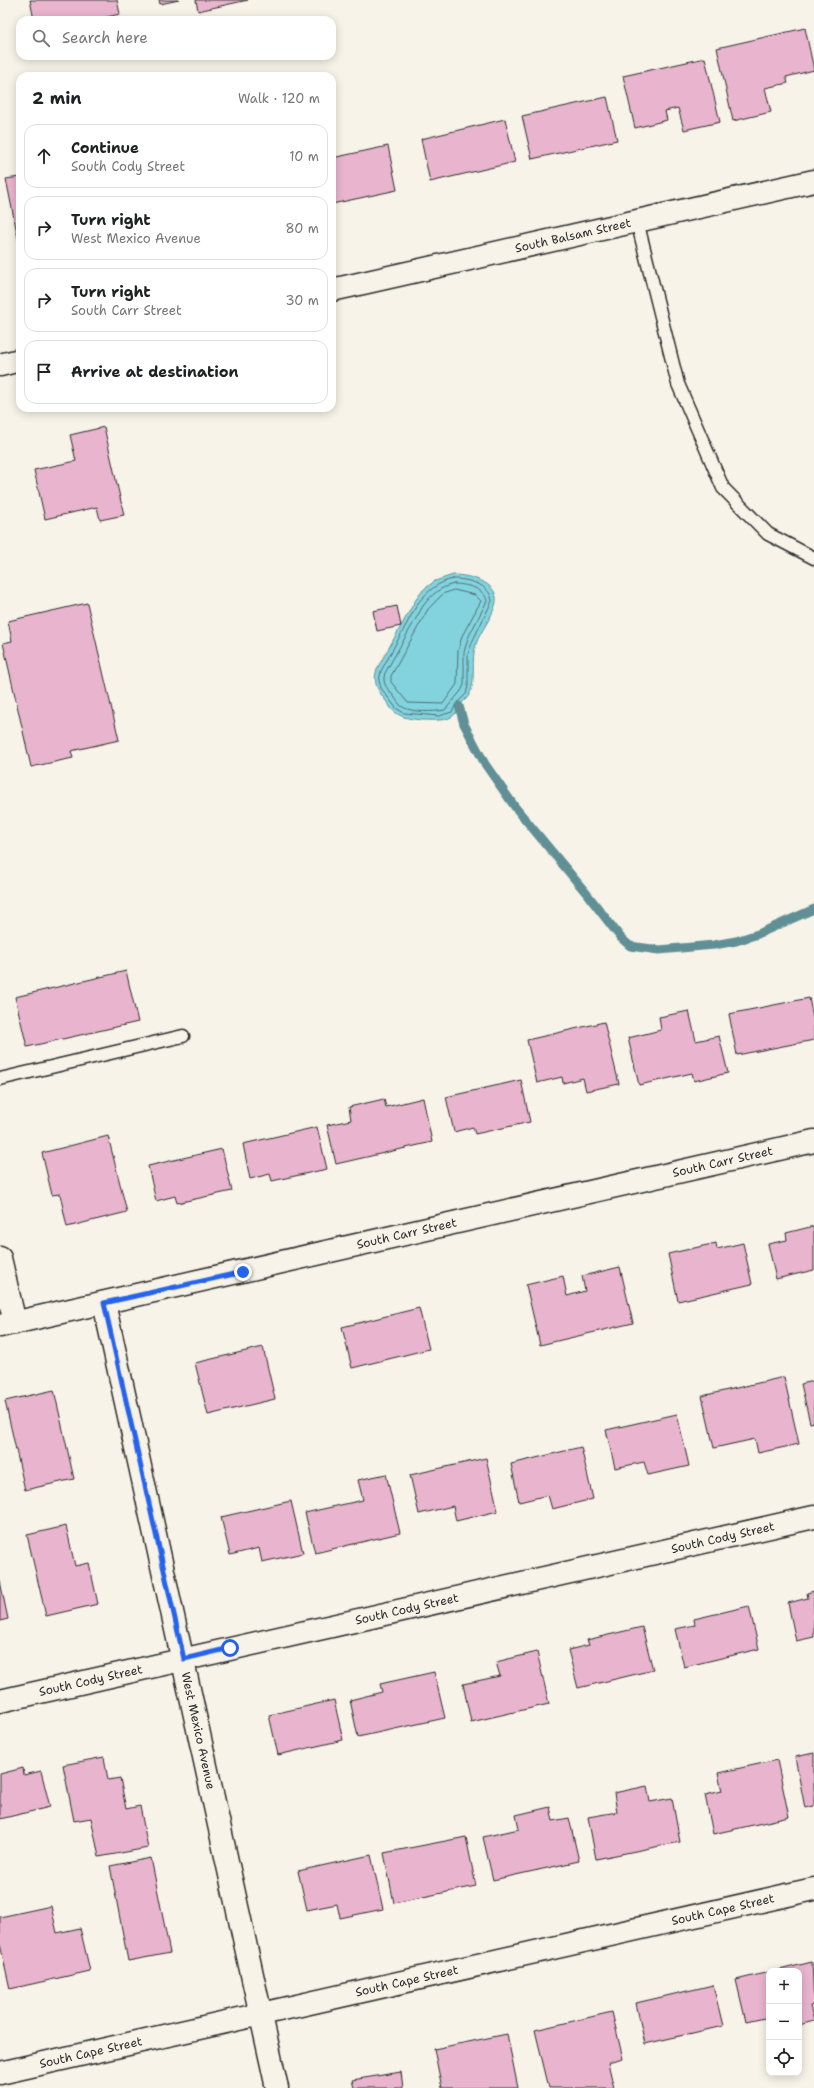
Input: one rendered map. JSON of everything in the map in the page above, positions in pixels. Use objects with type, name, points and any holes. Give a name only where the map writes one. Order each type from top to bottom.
[{"type":"street","name":"South Balsam Street","points":[[336,289],[814,181]]},
{"type":"street","points":[[0,365],[16,361]]},
{"type":"street","name":"South Carr Street","points":[[8,1324],[814,1141]]},
{"type":"street","points":[[0,1258],[8,1324]]},
{"type":"street","name":"West Mexico Avenue","points":[[104,1303],[278,2088]]},
{"type":"street","name":"South Cody Street","points":[[0,1700],[814,1517]]},
{"type":"street","name":"South Cape Street","points":[[0,2073],[814,1889]]},
{"type":"lane","points":[[637,220],[678,384],[723,488],[768,534],[814,558]]},
{"type":"lane","points":[[0,1079],[183,1036]]},
{"type":"water","points":[[453,575],[460,575],[483,582],[494,591],[496,598],[495,606],[474,650],[473,683],[471,689],[468,696],[452,717],[440,720],[423,720],[401,716],[393,711],[378,690],[375,680],[377,669],[415,601],[423,590],[435,581]]},
{"type":"building","points":[[30,0],[117,0],[120,14],[111,16],[33,16]]},
{"type":"building","points":[[159,0],[179,0],[160,4]]},
{"type":"building","points":[[196,0],[248,0],[198,11]]},
{"type":"building","points":[[805,28],[814,70],[786,77],[788,83],[765,88],[771,112],[733,121],[717,48]]},
{"type":"building","points":[[705,58],[720,122],[684,130],[678,108],[665,111],[667,120],[635,128],[623,76]]},
{"type":"building","points":[[607,97],[617,140],[532,159],[522,116]]},
{"type":"building","points":[[505,119],[515,162],[430,182],[421,139]]},
{"type":"building","points":[[388,146],[397,190],[336,203],[336,157]]},
{"type":"building","points":[[16,178],[16,228],[6,179]]},
{"type":"building","points":[[104,427],[124,515],[100,520],[97,507],[45,519],[34,470],[76,461],[70,435]]},
{"type":"building","points":[[87,603],[119,740],[71,751],[73,758],[31,767],[3,643],[12,641],[8,621]]},
{"type":"building","points":[[397,606],[401,626],[377,631],[373,611]]},
{"type":"building","points":[[126,971],[138,1022],[27,1047],[15,997]]},
{"type":"building","points":[[809,998],[814,1023],[814,1040],[737,1055],[729,1014]]},
{"type":"building","points":[[689,1011],[696,1041],[719,1036],[728,1073],[694,1081],[692,1073],[639,1085],[628,1038],[661,1030],[659,1017]]},
{"type":"building","points":[[604,1022],[619,1084],[586,1091],[583,1078],[563,1083],[562,1077],[537,1083],[527,1040]]},
{"type":"building","points":[[521,1080],[530,1122],[475,1134],[473,1127],[454,1132],[446,1097]]},
{"type":"building","points":[[423,1098],[432,1142],[336,1164],[327,1125],[351,1120],[349,1107],[384,1099],[386,1107]]},
{"type":"building","points":[[317,1127],[327,1169],[272,1181],[270,1174],[250,1179],[243,1144]]},
{"type":"building","points":[[108,1136],[127,1212],[67,1227],[60,1194],[52,1195],[42,1153]]},
{"type":"building","points":[[222,1149],[232,1191],[177,1203],[175,1196],[156,1201],[148,1166]]},
{"type":"building","points":[[814,1226],[814,1270],[776,1279],[768,1244],[787,1240],[786,1233]]},
{"type":"building","points":[[716,1243],[717,1249],[743,1243],[752,1284],[678,1301],[668,1254]]},
{"type":"building","points":[[620,1267],[633,1323],[540,1345],[526,1285],[563,1276],[567,1296],[585,1291],[582,1276]]},
{"type":"building","points":[[419,1308],[429,1349],[352,1368],[342,1327]]},
{"type":"building","points":[[263,1347],[275,1399],[208,1415],[195,1363]]},
{"type":"building","points":[[784,1377],[799,1444],[758,1453],[755,1439],[714,1448],[702,1396]]},
{"type":"building","points":[[814,1381],[814,1422],[810,1423],[801,1384]]},
{"type":"building","points":[[54,1390],[74,1479],[25,1490],[5,1401]]},
{"type":"building","points":[[677,1414],[689,1466],[648,1475],[644,1462],[615,1468],[606,1430]]},
{"type":"building","points":[[581,1447],[593,1499],[552,1509],[548,1495],[519,1502],[511,1464]]},
{"type":"building","points":[[486,1458],[498,1511],[456,1521],[453,1506],[419,1514],[410,1475]]},
{"type":"building","points":[[386,1474],[400,1533],[315,1553],[305,1513],[363,1500],[358,1480]]},
{"type":"building","points":[[291,1501],[303,1553],[262,1562],[259,1548],[230,1555],[221,1517]]},
{"type":"building","points":[[66,1526],[75,1566],[89,1563],[98,1604],[46,1616],[27,1535]]},
{"type":"building","points":[[0,1581],[8,1619],[0,1621]]},
{"type":"building","points":[[814,1591],[814,1637],[796,1641],[788,1603],[808,1598],[807,1593]]},
{"type":"building","points":[[749,1606],[759,1649],[684,1667],[675,1629],[695,1625],[694,1619]]},
{"type":"building","points":[[642,1627],[653,1670],[578,1688],[568,1650],[589,1645],[587,1640]]},
{"type":"building","points":[[537,1652],[549,1704],[471,1722],[463,1684],[500,1676],[496,1662]]},
{"type":"building","points":[[434,1672],[445,1718],[358,1737],[350,1700],[382,1692],[380,1684]]},
{"type":"building","points":[[334,1700],[343,1740],[278,1755],[269,1715]]},
{"type":"building","points":[[814,1753],[814,1806],[805,1808],[795,1757]]},
{"type":"building","points":[[104,1757],[108,1780],[120,1778],[126,1809],[140,1806],[148,1848],[99,1857],[91,1818],[74,1821],[63,1765]]},
{"type":"building","points":[[777,1760],[789,1817],[713,1834],[705,1795],[722,1791],[718,1773]]},
{"type":"building","points":[[23,1768],[24,1775],[41,1771],[50,1807],[0,1819],[0,1774]]},
{"type":"building","points":[[647,1786],[650,1802],[672,1798],[680,1842],[596,1859],[588,1817],[617,1812],[614,1793]]},
{"type":"building","points":[[550,1807],[553,1821],[569,1818],[579,1861],[493,1880],[483,1837],[519,1829],[516,1815]]},
{"type":"building","points":[[466,1837],[476,1886],[394,1903],[384,1853]]},
{"type":"building","points":[[371,1855],[383,1909],[340,1918],[337,1904],[307,1910],[298,1871]]},
{"type":"building","points":[[151,1858],[170,1953],[128,1961],[110,1866]]},
{"type":"building","points":[[51,1906],[57,1933],[80,1928],[90,1971],[10,1989],[0,1944],[0,1917]]},
{"type":"building","points":[[812,1962],[814,2005],[810,2006],[814,2021],[802,2024],[802,1968],[787,1968]]},
{"type":"building","points":[[766,1973],[766,2018],[746,2022],[736,1980]]},
{"type":"building","points":[[713,1985],[723,2026],[645,2044],[636,2003]]},
{"type":"building","points":[[612,2012],[623,2059],[608,2063],[614,2088],[549,2088],[535,2030]]},
{"type":"building","points":[[507,2034],[518,2088],[442,2088],[434,2049]]},
{"type":"building","points":[[401,2072],[403,2088],[354,2088],[352,2080]]},
{"type":"waterway","points":[[459,706],[464,724],[485,764],[515,807],[587,894],[621,938],[630,946],[659,950],[714,945],[736,941],[758,934],[814,909]]},
{"type":"route","points":[[230,1648],[184,1659],[104,1303],[243,1272]]}]
